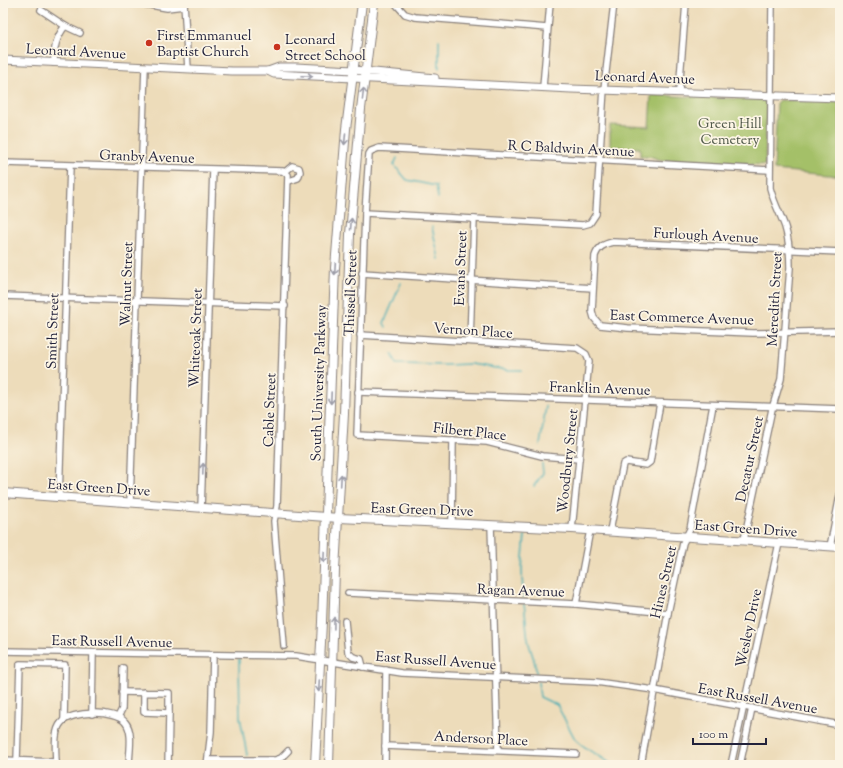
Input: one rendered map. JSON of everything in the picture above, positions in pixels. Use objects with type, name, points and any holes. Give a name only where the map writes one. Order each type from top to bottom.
[{"type":"main road","name":"South University Parkway","points":[[315,765],[335,268],[346,130],[362,3]]},
{"type":"main road","name":"South University Parkway","points":[[329,765],[350,234],[365,75],[374,3]]},
{"type":"main road","name":"East Green Drive","points":[[3,493],[326,518],[610,531],[840,547]]},
{"type":"street","points":[[139,3],[168,8],[184,4],[188,69]]},
{"type":"street","points":[[394,3],[401,11],[415,17],[548,28]]},
{"type":"street","points":[[543,87],[550,3]]},
{"type":"street","points":[[365,213],[583,224],[590,223],[596,214],[604,89],[614,3]]},
{"type":"street","points":[[679,91],[686,3]]},
{"type":"street","name":"Meredith Street","points":[[772,3],[772,96],[769,170],[774,203],[784,226],[790,251],[781,379],[774,406]]},
{"type":"street","points":[[41,10],[65,26],[80,33]]},
{"type":"street","points":[[54,63],[57,37],[65,26]]},
{"type":"street","name":"Leonard Avenue","points":[[3,60],[188,69],[268,71],[279,67],[449,82],[840,98]]},
{"type":"street","name":"Walnut Street","points":[[130,503],[145,67]]},
{"type":"street","name":"R C Baldwin Avenue","points":[[371,151],[379,148],[599,162],[769,170]]},
{"type":"street","name":"Thissell Street","points":[[358,436],[356,432],[367,159],[371,151]]},
{"type":"street","name":"Granby Avenue","points":[[3,163],[213,170],[287,176]]},
{"type":"street","name":"Smith Street","points":[[59,498],[70,166]]},
{"type":"street","name":"Whiteoak Street","points":[[201,508],[213,170]]},
{"type":"street","name":"Cable Street","points":[[284,646],[274,521],[276,513],[285,306],[287,176]]},
{"type":"street","name":"Evans Street","points":[[470,341],[474,219]]},
{"type":"street","name":"Furlough Avenue","points":[[592,288],[595,256],[598,249],[604,243],[613,242],[790,251],[840,252]]},
{"type":"street","points":[[362,273],[592,288]]},
{"type":"street","name":"East Commerce Avenue","points":[[592,288],[592,311],[596,322],[603,326],[785,333],[840,331]]},
{"type":"street","points":[[3,296],[285,306]]},
{"type":"street","name":"Vernon Place","points":[[360,335],[576,348],[583,351]]},
{"type":"street","name":"Woodbury Street","points":[[572,529],[589,361],[583,351]]},
{"type":"street","name":"Franklin Avenue","points":[[358,392],[840,409]]},
{"type":"street","points":[[610,531],[623,464],[626,462],[646,464],[650,462],[660,403]]},
{"type":"street","name":"Hines Street","points":[[641,765],[668,613],[683,543],[690,529],[713,404]]},
{"type":"street","name":"Decatur Street","points":[[744,540],[774,406]]},
{"type":"street","name":"Filbert Place","points":[[358,436],[487,442],[542,456],[579,459]]},
{"type":"street","points":[[452,523],[453,440]]},
{"type":"street","points":[[830,547],[840,495]]},
{"type":"street","points":[[491,525],[498,750]]},
{"type":"street","points":[[576,604],[590,530]]},
{"type":"street","name":"Wesley Drive","points":[[731,765],[779,543]]},
{"type":"street","name":"Ragan Avenue","points":[[348,593],[576,604],[668,613]]},
{"type":"street","points":[[345,621],[348,652],[353,657],[361,659],[363,667]]},
{"type":"street","name":"East Russell Avenue","points":[[3,651],[93,654],[296,656],[386,670],[596,682],[654,690],[840,725]]},
{"type":"street","points":[[92,714],[93,654]]},
{"type":"street","points":[[213,655],[212,714],[208,762],[275,760],[280,758],[288,751]]},
{"type":"street","points":[[17,760],[20,664],[65,665],[64,720]]},
{"type":"street","points":[[118,717],[122,709],[124,668]]},
{"type":"street","points":[[385,765],[386,670]]},
{"type":"street","points":[[122,692],[169,693],[168,765]]},
{"type":"street","points":[[144,692],[144,712],[169,713]]},
{"type":"street","points":[[740,765],[752,708]]},
{"type":"street","points":[[3,760],[56,763],[57,730],[64,720],[75,714],[92,714],[118,717],[126,723],[130,733],[129,765]]},
{"type":"street","name":"Anderson Place","points":[[385,746],[576,754]]},
{"type":"green space","name":"Green Hill Cemetery","points":[[651,95],[767,100],[765,165],[661,160],[649,156],[640,156],[640,148],[610,147],[610,125],[649,127]]},
{"type":"green space","name":"Green Hill Cemetery","points":[[779,100],[840,102],[840,176],[774,170],[777,102]]},
{"type":"waterway","points":[[439,40],[439,68]]},
{"type":"waterway","points":[[397,158],[394,165],[407,180],[436,186],[438,198]]},
{"type":"waterway","points":[[432,227],[439,259]]},
{"type":"waterway","points":[[386,327],[384,323],[401,283]]},
{"type":"waterway","points":[[392,354],[397,364],[471,364],[508,370],[522,370]]},
{"type":"waterway","points":[[540,445],[546,406]]},
{"type":"waterway","points":[[534,486],[543,473],[542,463]]},
{"type":"waterway","points":[[523,598],[522,569],[525,535]]},
{"type":"waterway","points":[[524,604],[528,639],[536,673]]},
{"type":"waterway","points":[[239,659],[240,717],[247,755]]},
{"type":"waterway","points":[[538,682],[540,697],[557,705],[575,739],[583,746],[613,765]]},
{"type":"place","name":"First Emmanuel Baptist Church","points":[[149,43]]},
{"type":"place","name":"Leonard Street School","points":[[277,47]]}]
